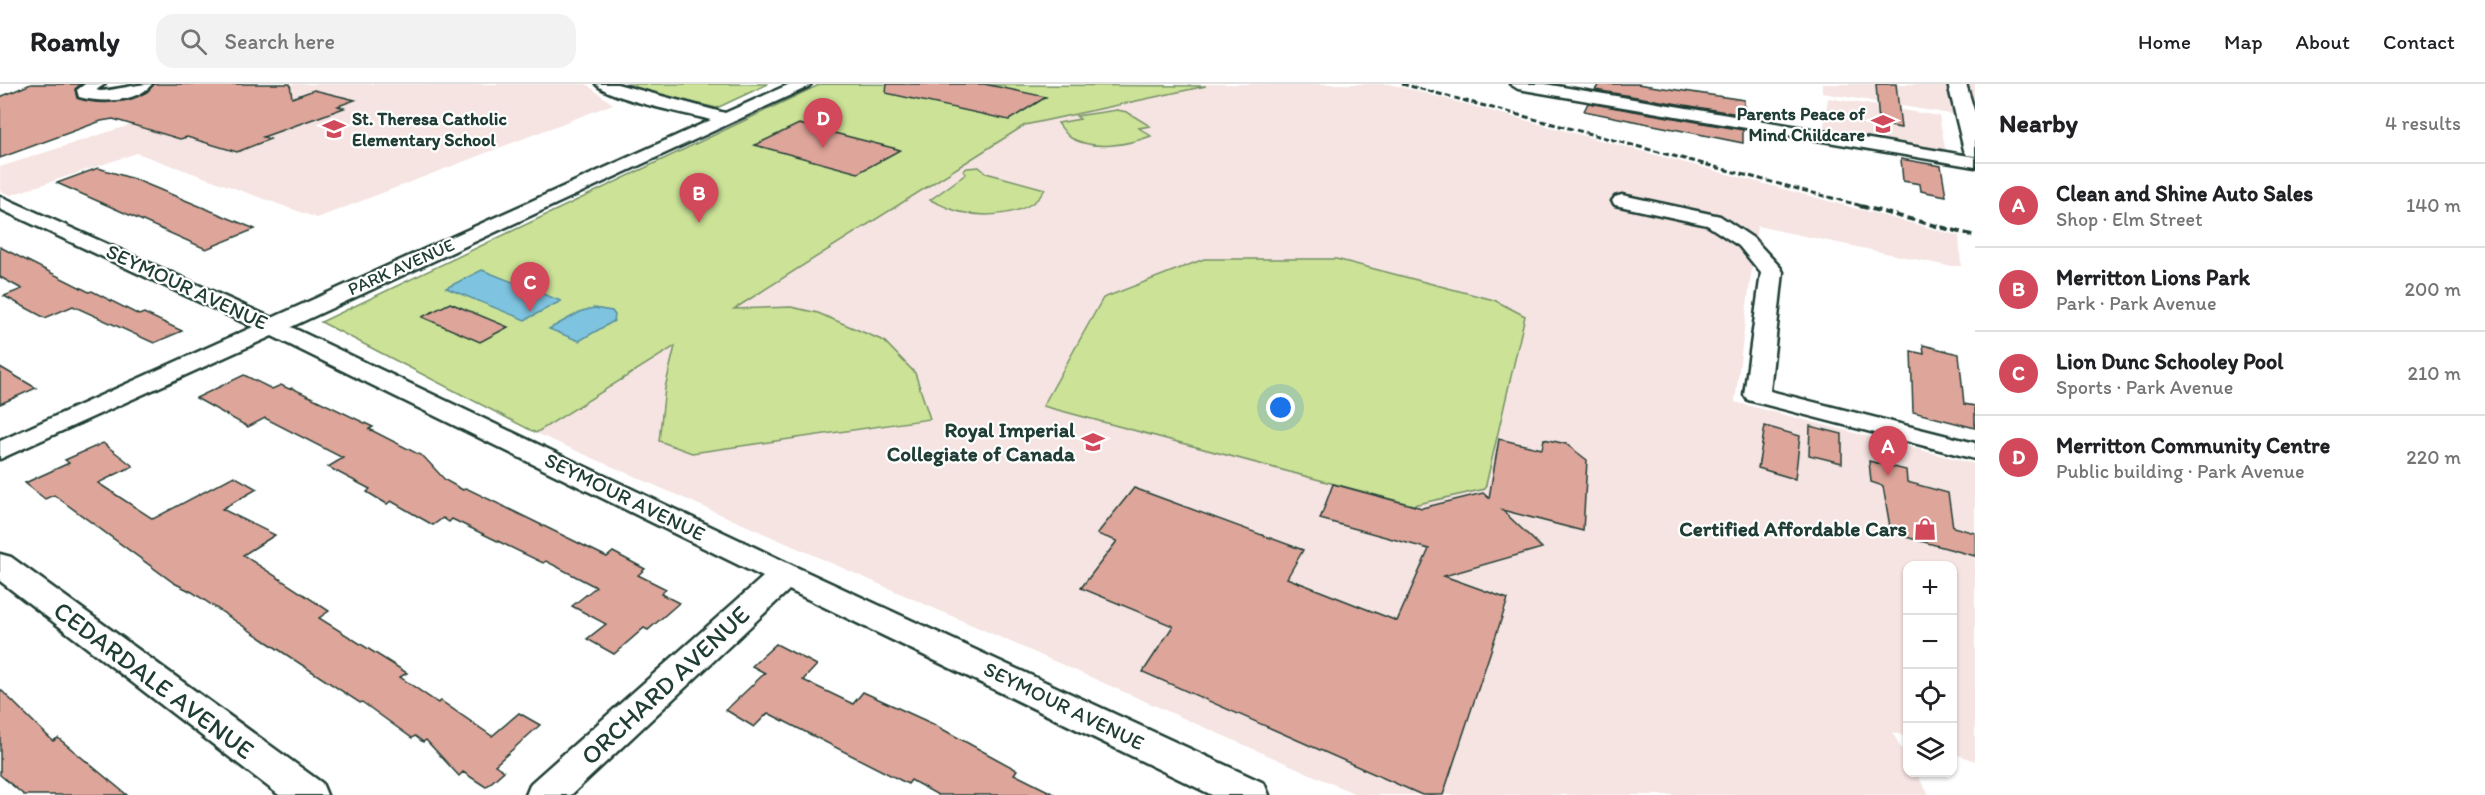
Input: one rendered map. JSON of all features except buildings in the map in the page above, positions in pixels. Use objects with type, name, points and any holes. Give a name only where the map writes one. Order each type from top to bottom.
[{"type":"street","points":[[97,84],[85,90],[85,94],[109,95],[127,92],[144,84]]},
{"type":"street","points":[[604,84],[623,92],[728,119]]},
{"type":"street","name":"PARK AVENUE","points":[[0,451],[803,84]]},
{"type":"street","points":[[1518,84],[1975,162]]},
{"type":"street","points":[[1957,84],[1970,119],[1975,150]]},
{"type":"street","points":[[1622,201],[1713,220],[1746,242],[1772,273],[1757,395],[1975,452]]},
{"type":"street","name":"SEYMOUR AVENUE","points":[[0,202],[270,326],[785,575],[1250,795]]},
{"type":"street","name":"CEDARDALE AVENUE","points":[[0,565],[308,795]]},
{"type":"street","name":"ORCHARD AVENUE","points":[[545,795],[785,575]]},
{"type":"shaded area","name":"St. Theresa Catholic Elementary School","points":[[257,84],[586,84],[613,104],[317,218],[137,153],[11,195],[0,191],[0,167]]},
{"type":"shaded area","name":"Royal Imperial Collegiate of Canada","points":[[1202,84],[1390,84],[1959,236],[1961,266],[1948,266],[1757,226],[1735,402],[1975,464],[1975,761],[1957,754],[1957,561],[1903,561],[1903,736],[1892,732],[1903,751],[1903,777],[1918,777],[1929,795],[1358,795],[536,433],[1025,125],[1205,86]]},
{"type":"shaded area","points":[[1822,84],[1975,84],[1975,118],[1822,93]]},
{"type":"shaded area","name":"Parents Peace of Mind Childcare","points":[[1828,98],[1939,116],[1946,153],[1823,132]]},
{"type":"green space","points":[[625,84],[768,84],[717,108],[626,88]]},
{"type":"green space","points":[[821,84],[1206,86],[1025,125],[734,309],[791,307],[818,313],[884,341],[915,373],[930,419],[692,453],[659,441],[665,388],[675,346],[536,433],[321,322]]},
{"type":"green space","points":[[1117,110],[1127,112],[1150,126],[1139,128],[1151,136],[1121,144],[1090,144],[1071,138],[1058,123],[1080,119],[1076,116]]},
{"type":"green space","points":[[979,167],[986,173],[1045,189],[1030,205],[1007,213],[971,214],[930,200],[966,174],[963,171],[967,168]]},
{"type":"green space","points":[[1204,259],[1336,259],[1494,300],[1525,316],[1485,489],[1413,505],[1043,406],[1103,298]]},
{"type":"water","points":[[482,270],[561,301],[525,320],[446,288]]},
{"type":"water","points":[[594,308],[612,311],[615,315],[614,321],[579,341],[549,329],[582,311]]},
{"type":"railway","points":[[1402,84],[1866,207]]},
{"type":"railway","points":[[1860,206],[1975,236]]},
{"type":"place","name":"Parents Peace of Mind Childcare","points":[[1883,124]]},
{"type":"place","name":"St. Theresa Catholic Elementary School","points":[[334,129]]},
{"type":"place","name":"Merritton Community Centre","points":[[823,148]]},
{"type":"place","name":"Merritton Lions Park","points":[[699,223]]},
{"type":"place","name":"Lion Dunc Schooley Pool","points":[[530,312]]},
{"type":"place","name":"Royal Imperial Collegiate of Canada","points":[[1093,442]]},
{"type":"place","name":"Clean and Shine Auto Sales","points":[[1888,476]]},
{"type":"place","name":"Certified Affordable Cars","points":[[1925,529]]}]
